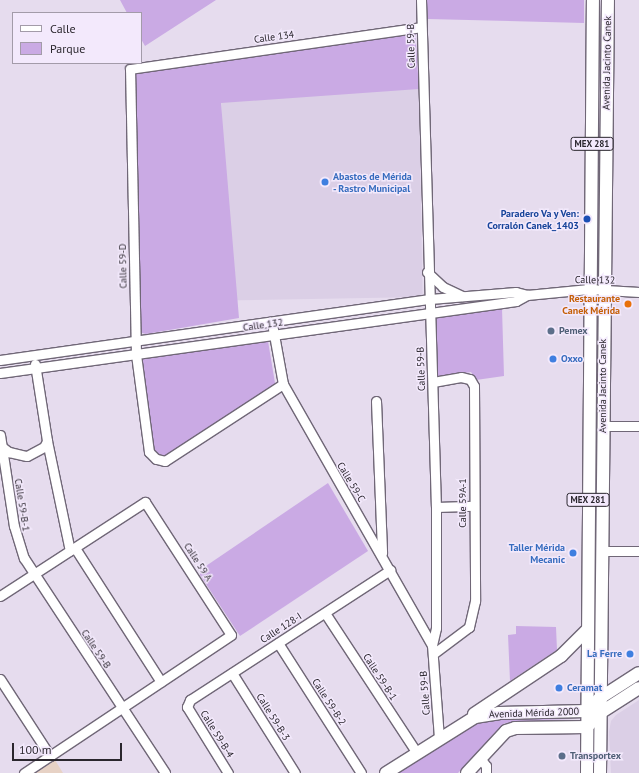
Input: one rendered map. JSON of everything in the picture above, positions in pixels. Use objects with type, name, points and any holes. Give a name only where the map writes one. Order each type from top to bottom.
[{"type":"main road","name":"Avenida Jacinto Canek","points":[[587,773],[589,289],[591,250],[593,0]]},
{"type":"main road","name":"Avenida Jacinto Canek","points":[[600,773],[604,250],[608,0]]},
{"type":"main road","points":[[591,250],[604,250]]},
{"type":"main road","points":[[589,357],[603,357]]},
{"type":"main road","points":[[461,724],[561,656],[588,630]]},
{"type":"main road","name":"Avenida Mérida 2000","points":[[386,773],[461,724],[486,714],[587,711],[600,698],[639,673]]},
{"type":"main road","name":"Avenida Mérida 2000","points":[[467,773],[498,739],[510,730],[587,727],[600,713],[639,688]]},
{"type":"street","name":"Calle 59-B","points":[[421,0],[427,272],[431,313],[436,507],[436,628],[433,649],[439,738]]},
{"type":"street","name":"Calle 134","points":[[130,69],[421,27]]},
{"type":"street","name":"Calle 59-D","points":[[130,69],[136,354],[149,452],[156,459],[166,461],[283,384]]},
{"type":"street","points":[[427,272],[443,287],[463,296]]},
{"type":"street","name":"Calle 132","points":[[0,360],[430,299],[516,292],[527,295],[589,289],[604,292],[639,292]]},
{"type":"street","name":"Calle 132","points":[[0,373],[516,301],[527,295]]},
{"type":"street","name":"Calle 59-C","points":[[272,321],[283,384],[306,428],[382,555],[433,649]]},
{"type":"street","points":[[24,773],[160,682],[73,549],[46,441],[34,355]]},
{"type":"street","name":"Calle 59A-1","points":[[433,382],[461,377],[470,379],[474,386],[475,602],[469,627],[433,649]]},
{"type":"street","points":[[376,401],[382,555]]},
{"type":"street","points":[[603,426],[639,426]]},
{"type":"street","name":"Calle 59-B-1","points":[[0,435],[16,537],[33,574]]},
{"type":"street","points":[[2,447],[9,452],[27,456],[44,447],[46,441]]},
{"type":"street","name":"Calle 59 A","points":[[73,549],[145,502],[231,635],[160,682]]},
{"type":"street","points":[[436,507],[474,506]]},
{"type":"street","points":[[0,596],[73,549]]},
{"type":"street","points":[[602,551],[639,551]]},
{"type":"street","name":"Calle 128-I","points":[[187,707],[190,700],[390,570]]},
{"type":"street","name":"Calle 59-B","points":[[33,574],[166,773]]},
{"type":"street","name":"Calle 59-B-1","points":[[325,613],[417,753]]},
{"type":"street","name":"Calle 59-B-2","points":[[278,643],[361,773]]},
{"type":"street","name":"Calle 59-B-3","points":[[232,673],[295,773]]},
{"type":"street","points":[[0,679],[50,756]]},
{"type":"street","name":"Calle 59-B-4","points":[[187,707],[228,773]]},
{"type":"street","points":[[480,758],[486,766],[486,773]]},
{"type":"shaded area","name":"Abastos de Mérida - Rastro Municipal","points":[[419,89],[423,297],[225,300],[221,92]]},
{"type":"shaded area","points":[[639,700],[639,773],[611,773],[609,732],[611,721],[616,715]]},
{"type":"shaded area","points":[[55,760],[63,773],[36,773]]},
{"type":"green space","points":[[120,0],[216,0],[145,46],[142,41],[142,12],[126,12]]},
{"type":"green space","points":[[426,0],[584,0],[584,23],[427,19]]},
{"type":"green space","points":[[415,28],[419,89],[221,103],[239,318],[146,334],[139,332],[130,69]]},
{"type":"green space","points":[[502,308],[504,376],[476,380],[471,372],[435,378],[434,318]]},
{"type":"green space","points":[[268,341],[276,389],[165,461],[149,452],[140,359]]},
{"type":"green space","points":[[328,483],[368,551],[240,636],[200,575],[200,570]]},
{"type":"green space","points":[[516,626],[556,627],[557,650],[510,681],[508,635],[516,634]]},
{"type":"green space","points":[[501,718],[573,720],[505,723],[458,773],[393,773],[471,723]]},
{"type":"place","name":"Abastos de Mérida - Rastro Municipal","points":[[325,182]]},
{"type":"place","name":"Paradero Va y Ven: Corralón Canek_1403","points":[[587,219]]},
{"type":"place","name":"Restaurante Canek Mérida","points":[[628,304]]},
{"type":"place","name":"Pemex","points":[[551,331]]},
{"type":"place","name":"Oxxo","points":[[553,359]]},
{"type":"place","name":"Taller Mérida Mecanic","points":[[573,553]]},
{"type":"place","name":"La Ferre","points":[[630,654]]},
{"type":"place","name":"Ceramat","points":[[559,688]]},
{"type":"place","name":"Transportex","points":[[562,756]]}]
